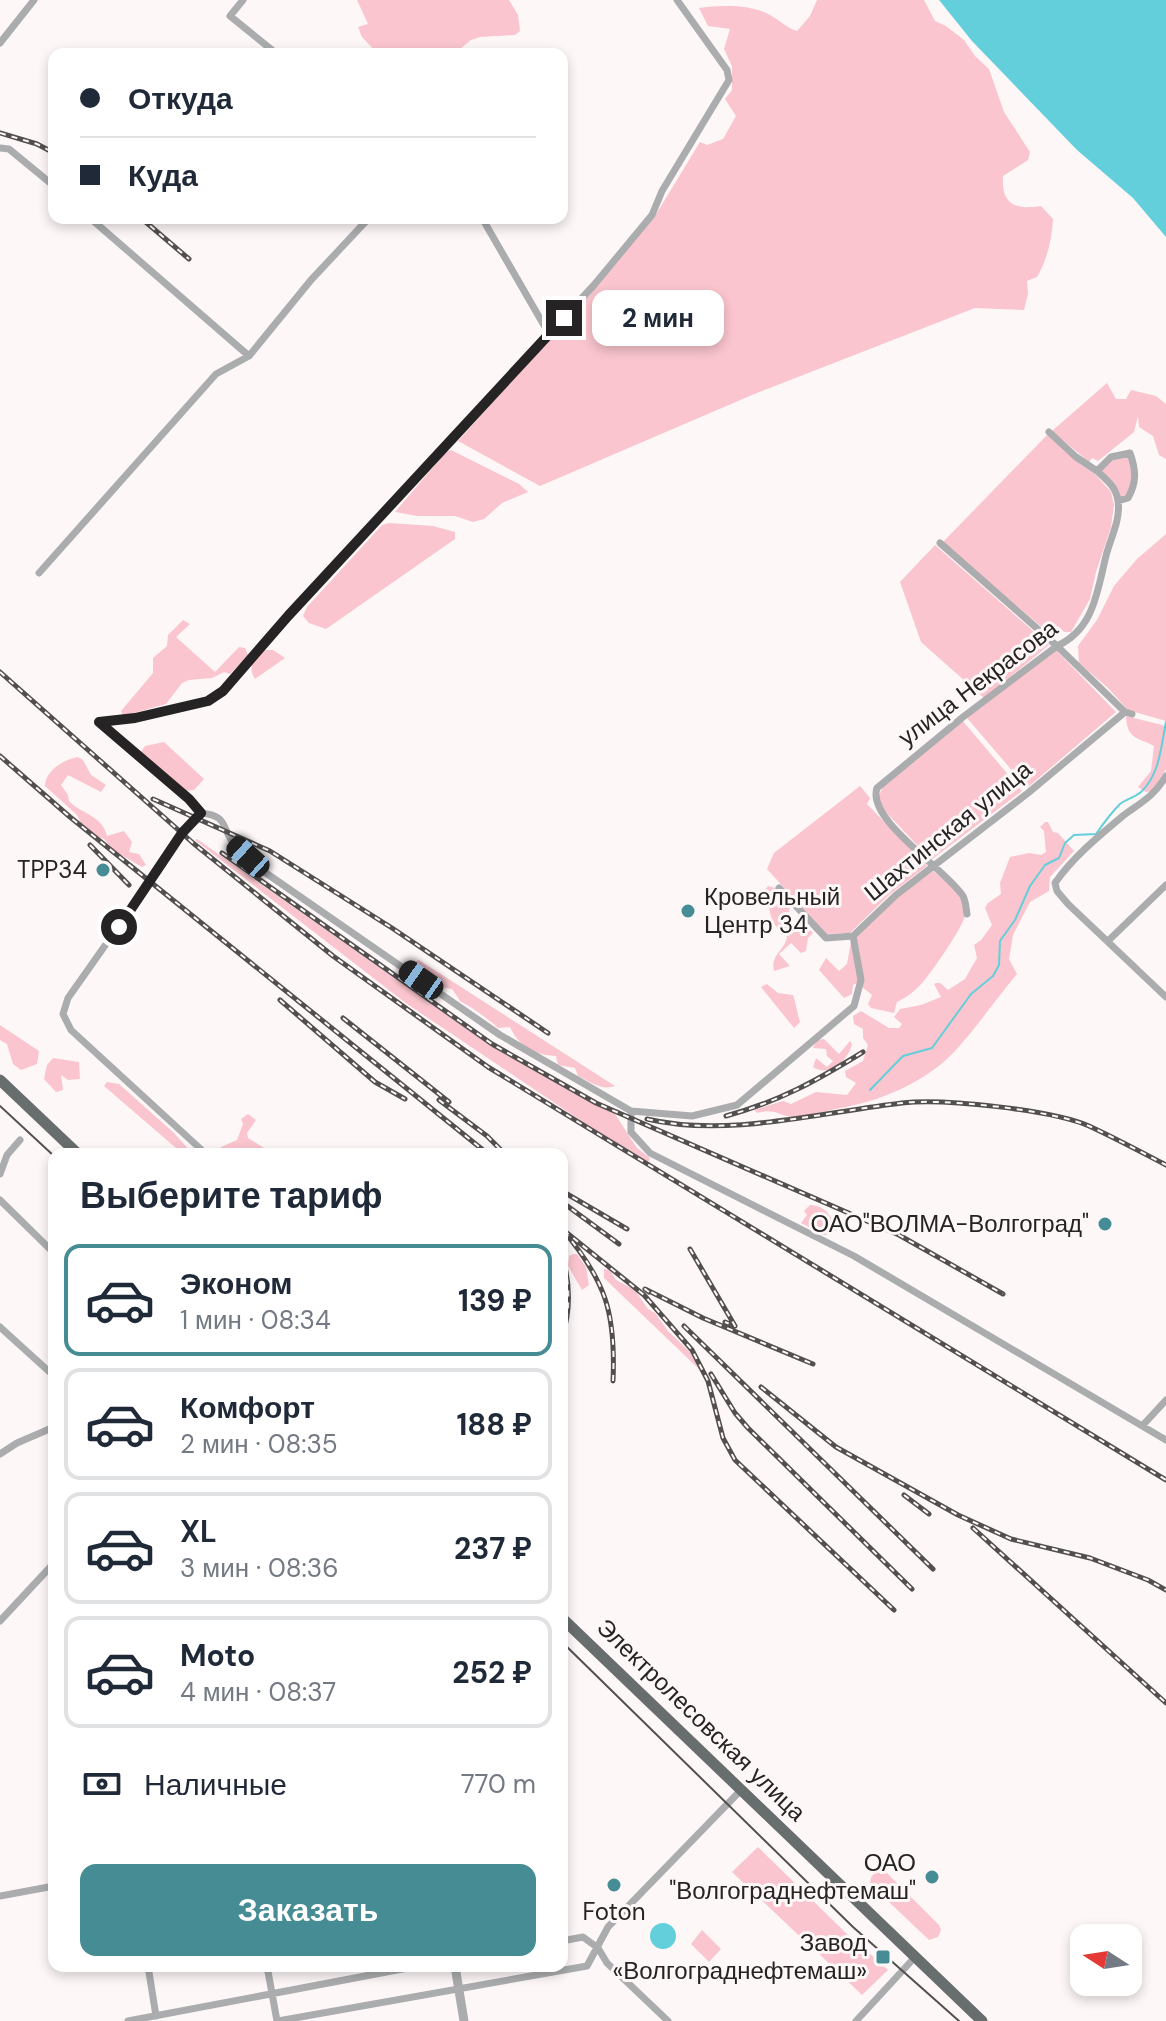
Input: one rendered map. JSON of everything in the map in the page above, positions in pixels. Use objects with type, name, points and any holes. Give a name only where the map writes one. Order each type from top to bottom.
[{"type":"main road","points":[[0,1080],[72,1148]]},
{"type":"main road","name":"Электролесовская улица","points":[[568,1624],[982,2021]]},
{"type":"street","points":[[0,43],[34,0]]},
{"type":"street","points":[[243,0],[230,16],[270,48]]},
{"type":"street","points":[[677,0],[727,70],[729,80],[662,191],[652,215],[594,285],[288,616],[223,691],[208,701],[135,718],[99,722],[189,799],[201,813],[215,815],[227,825],[233,844],[263,871],[500,1035],[631,1111],[692,1116],[737,1105],[854,1006],[861,980],[853,936],[826,938],[779,888]]},
{"type":"street","points":[[0,148],[9,149],[48,181]]},
{"type":"street","points":[[97,224],[249,356]]},
{"type":"street","points":[[39,573],[216,374],[249,356],[311,280],[363,224]]},
{"type":"street","points":[[485,224],[549,334]]},
{"type":"street","points":[[1049,432],[1111,484],[1118,501]]},
{"type":"street","name":"улица Некрасова","points":[[934,867],[879,811],[874,797],[877,788],[1057,646],[1070,640],[1085,623],[1099,594],[1116,525],[1118,501],[1128,498],[1135,486],[1135,467],[1130,453],[1111,457],[1097,471]]},
{"type":"street","points":[[940,543],[1057,646]]},
{"type":"street","name":"Шахтинская улица","points":[[853,936],[896,895],[1128,713],[1057,646]]},
{"type":"street","points":[[1166,776],[1157,792],[1075,859],[1055,883],[1057,891],[1068,904],[1166,997]]},
{"type":"street","points":[[199,1148],[71,1030],[63,1014],[68,998],[182,833],[201,813]]},
{"type":"street","points":[[934,867],[949,879],[965,899],[967,914]]},
{"type":"street","points":[[1109,940],[1166,885]]},
{"type":"street","points":[[631,1111],[631,1132],[650,1153],[854,1256],[1166,1440]]},
{"type":"street","points":[[0,1174],[7,1155],[20,1140]]},
{"type":"street","points":[[0,1200],[48,1247]]},
{"type":"street","points":[[0,1327],[48,1371]]},
{"type":"street","points":[[1143,1425],[1166,1400]]},
{"type":"street","points":[[0,1454],[48,1430]]},
{"type":"street","points":[[0,1621],[48,1569]]},
{"type":"street","points":[[568,1969],[587,1966],[608,1927],[742,1789]]},
{"type":"street","points":[[0,1896],[48,1887]]},
{"type":"street","points":[[568,1940],[583,1937],[598,1948],[607,1963],[668,2021]]},
{"type":"street","points":[[856,2021],[916,1956]]},
{"type":"street","points":[[149,1972],[156,2016]]},
{"type":"street","points":[[268,1972],[278,2021],[553,1972]]},
{"type":"street","points":[[128,2021],[386,1972]]},
{"type":"street","points":[[456,1972],[464,2021]]},
{"type":"shaded area","points":[[357,0],[509,0],[518,15],[520,31],[515,35],[480,37],[461,48],[372,48],[358,27],[368,24]]},
{"type":"shaded area","points":[[817,0],[924,0],[935,21],[964,40],[989,69],[1004,112],[1030,152],[1028,160],[1003,176],[1005,193],[1017,206],[1041,206],[1053,219],[1044,264],[1037,277],[1027,281],[1024,310],[975,308],[752,395],[540,486],[458,441],[592,292],[655,216],[700,142],[707,145],[723,139],[736,116],[725,99],[732,90],[732,66],[724,49],[730,29],[708,26],[699,8],[726,6],[763,11],[797,31],[810,16]]},
{"type":"shaded area","points":[[1107,383],[1116,399],[1126,399],[1131,390],[1156,396],[1166,404],[1166,459],[1159,455],[1153,436],[1139,427],[1138,416],[1134,432],[1098,461],[1092,458],[1089,462],[1052,431]]},
{"type":"shaded area","points":[[1049,433],[1080,464],[1095,474],[1111,492],[1114,505],[1111,527],[1090,599],[1071,632],[1064,632],[1058,626],[1049,633],[942,543]]},
{"type":"shaded area","points":[[451,450],[519,484],[528,492],[502,503],[484,519],[473,522],[455,516],[417,516],[395,512]]},
{"type":"shaded area","points":[[1129,455],[1133,485],[1126,497],[1120,498],[1114,483],[1100,471],[1113,459]]},
{"type":"shaded area","points":[[382,525],[433,526],[455,532],[455,539],[326,629],[309,623],[303,616],[307,607]]},
{"type":"shaded area","points":[[1166,534],[1166,721],[1128,710],[1079,663],[1078,646],[1097,620],[1114,586],[1137,559]]},
{"type":"shaded area","points":[[935,545],[1049,645],[984,698],[921,642],[900,582]]},
{"type":"shaded area","points":[[183,620],[190,624],[176,637],[215,672],[239,647],[245,648],[248,655],[230,674],[224,672],[212,678],[189,680],[182,683],[166,704],[123,716],[121,711],[153,673],[153,658],[167,646],[168,635]]},
{"type":"shaded area","points":[[266,650],[273,650],[285,658],[255,679],[253,663]]},
{"type":"shaded area","points":[[1056,650],[1116,712],[1027,788],[967,718]]},
{"type":"shaded area","points":[[1126,716],[1166,726],[1166,769],[1153,791],[1146,792],[1138,787],[1151,771],[1154,746],[1131,734]]},
{"type":"shaded area","points":[[962,720],[1022,791],[931,860],[883,809],[878,797],[883,787]]},
{"type":"shaded area","points":[[164,742],[204,779],[194,790],[185,791],[140,754],[145,746]]},
{"type":"shaded area","points":[[78,757],[91,775],[106,785],[101,792],[68,775],[61,785],[69,801],[96,819],[107,836],[124,831],[132,842],[129,852],[139,854],[146,865],[142,867],[113,850],[104,839],[85,831],[77,815],[45,786],[48,775],[56,767]]},
{"type":"shaded area","points":[[860,786],[870,798],[867,804],[927,866],[889,895],[850,933],[826,934],[767,869],[774,853]]},
{"type":"shaded area","points":[[1045,822],[1074,851],[1050,877],[1049,891],[1030,902],[1013,935],[1009,959],[1017,974],[955,1051],[915,1082],[868,1101],[798,1117],[769,1111],[757,1113],[754,1110],[783,1101],[791,1104],[816,1092],[847,1095],[856,1083],[846,1077],[845,1071],[863,1061],[868,1045],[863,1038],[863,1029],[854,1024],[853,1016],[861,1011],[889,1028],[899,1028],[902,1024],[894,1017],[900,1009],[941,997],[936,983],[948,990],[965,979],[977,958],[974,945],[992,925],[985,908],[1001,894],[1000,883],[1010,857],[1046,852],[1044,831],[1040,827]]},
{"type":"shaded area","points":[[197,839],[491,1046],[615,1114],[637,1148],[650,1158],[647,1165],[407,1004]]},
{"type":"shaded area","points":[[933,871],[959,895],[965,915],[939,960],[919,986],[897,1002],[894,1013],[871,1008],[868,1004],[872,995],[857,983],[853,985],[852,994],[844,998],[819,970],[826,958],[839,971],[847,964],[851,942],[893,900]]},
{"type":"shaded area","points":[[768,886],[775,888],[776,905],[790,904],[788,922],[791,928],[807,927],[813,933],[808,938],[806,951],[801,953],[791,943],[779,954],[790,966],[774,971],[774,961],[787,937],[776,927],[771,916],[765,890]]},
{"type":"shaded area","points":[[419,960],[615,1086],[596,1085],[578,1076],[575,1068],[558,1065],[556,1056],[528,1049],[510,1027],[498,1028],[461,1002],[452,989],[434,986],[431,980],[422,977],[414,962]]},
{"type":"shaded area","points":[[767,984],[778,993],[793,995],[800,1022],[794,1028],[761,987]]},
{"type":"shaded area","points":[[0,1025],[39,1051],[37,1064],[21,1070],[13,1064],[7,1044],[0,1040]]},
{"type":"shaded area","points":[[824,1039],[839,1054],[850,1041],[852,1044],[847,1056],[837,1066],[819,1070],[813,1067],[816,1058],[827,1067],[833,1061],[827,1056],[826,1049],[813,1048],[817,1040]]},
{"type":"shaded area","points":[[53,1058],[79,1062],[80,1079],[68,1080],[61,1075],[63,1090],[56,1092],[44,1079],[47,1065]]},
{"type":"shaded area","points":[[107,1082],[119,1084],[188,1148],[176,1148],[104,1086]]},
{"type":"shaded area","points":[[248,1114],[256,1120],[247,1133],[248,1138],[264,1148],[221,1148],[237,1140],[243,1124],[241,1119]]},
{"type":"shaded area","points":[[810,1205],[824,1210],[838,1229],[824,1235],[801,1223],[807,1215],[804,1211]]},
{"type":"shaded area","points":[[577,1254],[586,1267],[589,1285],[582,1290],[568,1266],[569,1256]]},
{"type":"shaded area","points":[[604,1269],[610,1270],[616,1280],[635,1290],[648,1309],[690,1352],[701,1371],[604,1278]]},
{"type":"shaded area","points":[[758,1847],[850,1938],[812,1948],[732,1872]]},
{"type":"shaded area","points":[[881,1867],[939,1925],[941,1930],[938,1937],[929,1940],[870,1884],[871,1877]]},
{"type":"shaded area","points":[[702,1930],[721,1949],[709,1962],[691,1944]]},
{"type":"shaded area","points":[[856,1941],[888,1970],[862,1995],[818,1953]]},
{"type":"water","points":[[939,0],[1166,0],[1166,237],[1133,198],[1077,150],[972,41]]},
{"type":"water","points":[[663,1923],[672,1927],[676,1936],[672,1945],[663,1949],[654,1945],[650,1936],[654,1927]]},
{"type":"waterway","points":[[870,1090],[903,1056],[932,1048],[971,994],[993,976],[999,965],[1000,941],[1045,865],[1059,858],[1065,843],[1074,835],[1096,834],[1120,804],[1147,785],[1159,759],[1166,722]]},
{"type":"tram line","points":[[0,1106],[48,1150]]},
{"type":"tram line","points":[[568,1648],[853,1927],[959,2021]]},
{"type":"railway","points":[[0,133],[48,150]]},
{"type":"railway","points":[[148,224],[189,259]]},
{"type":"railway","points":[[0,672],[193,843],[333,956],[488,1067],[1166,1480]]},
{"type":"railway","points":[[0,756],[70,817],[481,1148]]},
{"type":"railway","points":[[153,799],[270,851],[392,928],[548,1033]]},
{"type":"railway","points":[[90,845],[129,885]]},
{"type":"railway","points":[[222,853],[492,1044],[596,1103],[899,1235],[1003,1294]]},
{"type":"railway","points":[[280,1000],[375,1082],[405,1099]]},
{"type":"railway","points":[[343,1018],[449,1102]]},
{"type":"railway","points":[[726,1116],[797,1089],[863,1052]]},
{"type":"railway","points":[[439,1100],[499,1148]]},
{"type":"railway","points":[[647,1119],[709,1126],[742,1125],[902,1103],[969,1104],[1024,1110],[1072,1120],[1166,1165]]},
{"type":"railway","points":[[568,1195],[627,1229]]},
{"type":"railway","points":[[568,1206],[619,1244]]},
{"type":"railway","points":[[568,1234],[644,1295],[692,1350],[708,1381],[723,1438],[735,1460],[894,1610]]},
{"type":"railway","points":[[568,1237],[589,1265],[605,1299],[612,1336],[613,1381]]},
{"type":"railway","points":[[690,1249],[735,1326],[725,1322]]},
{"type":"railway","points":[[649,1292],[645,1289],[703,1318],[813,1364]]},
{"type":"railway","points":[[684,1326],[933,1569]]},
{"type":"railway","points":[[711,1374],[748,1428],[912,1589]]},
{"type":"railway","points":[[761,1387],[836,1447],[958,1515],[1011,1539],[1090,1558],[1166,1590]]},
{"type":"railway","points":[[904,1495],[929,1514]]},
{"type":"railway","points":[[973,1528],[1166,1703]]},
{"type":"place","name":"TPP34","points":[[103,870]]},
{"type":"place","name":"Кровельный Центр 34","points":[[688,911]]},
{"type":"place","name":"ОАО\"ВОЛМА-Волгоград\"","points":[[1105,1224]]},
{"type":"place","name":"ОАО \"Волгограднефтемаш\"","points":[[932,1877]]},
{"type":"place","name":"Foton","points":[[614,1885]]},
{"type":"place","name":"Завод «Волгограднефтемаш»","points":[[883,1957]]},
{"type":"route","points":[[119,927],[182,833],[201,813],[189,799],[99,722],[135,718],[208,701],[223,691],[288,616],[564,318]]}]
